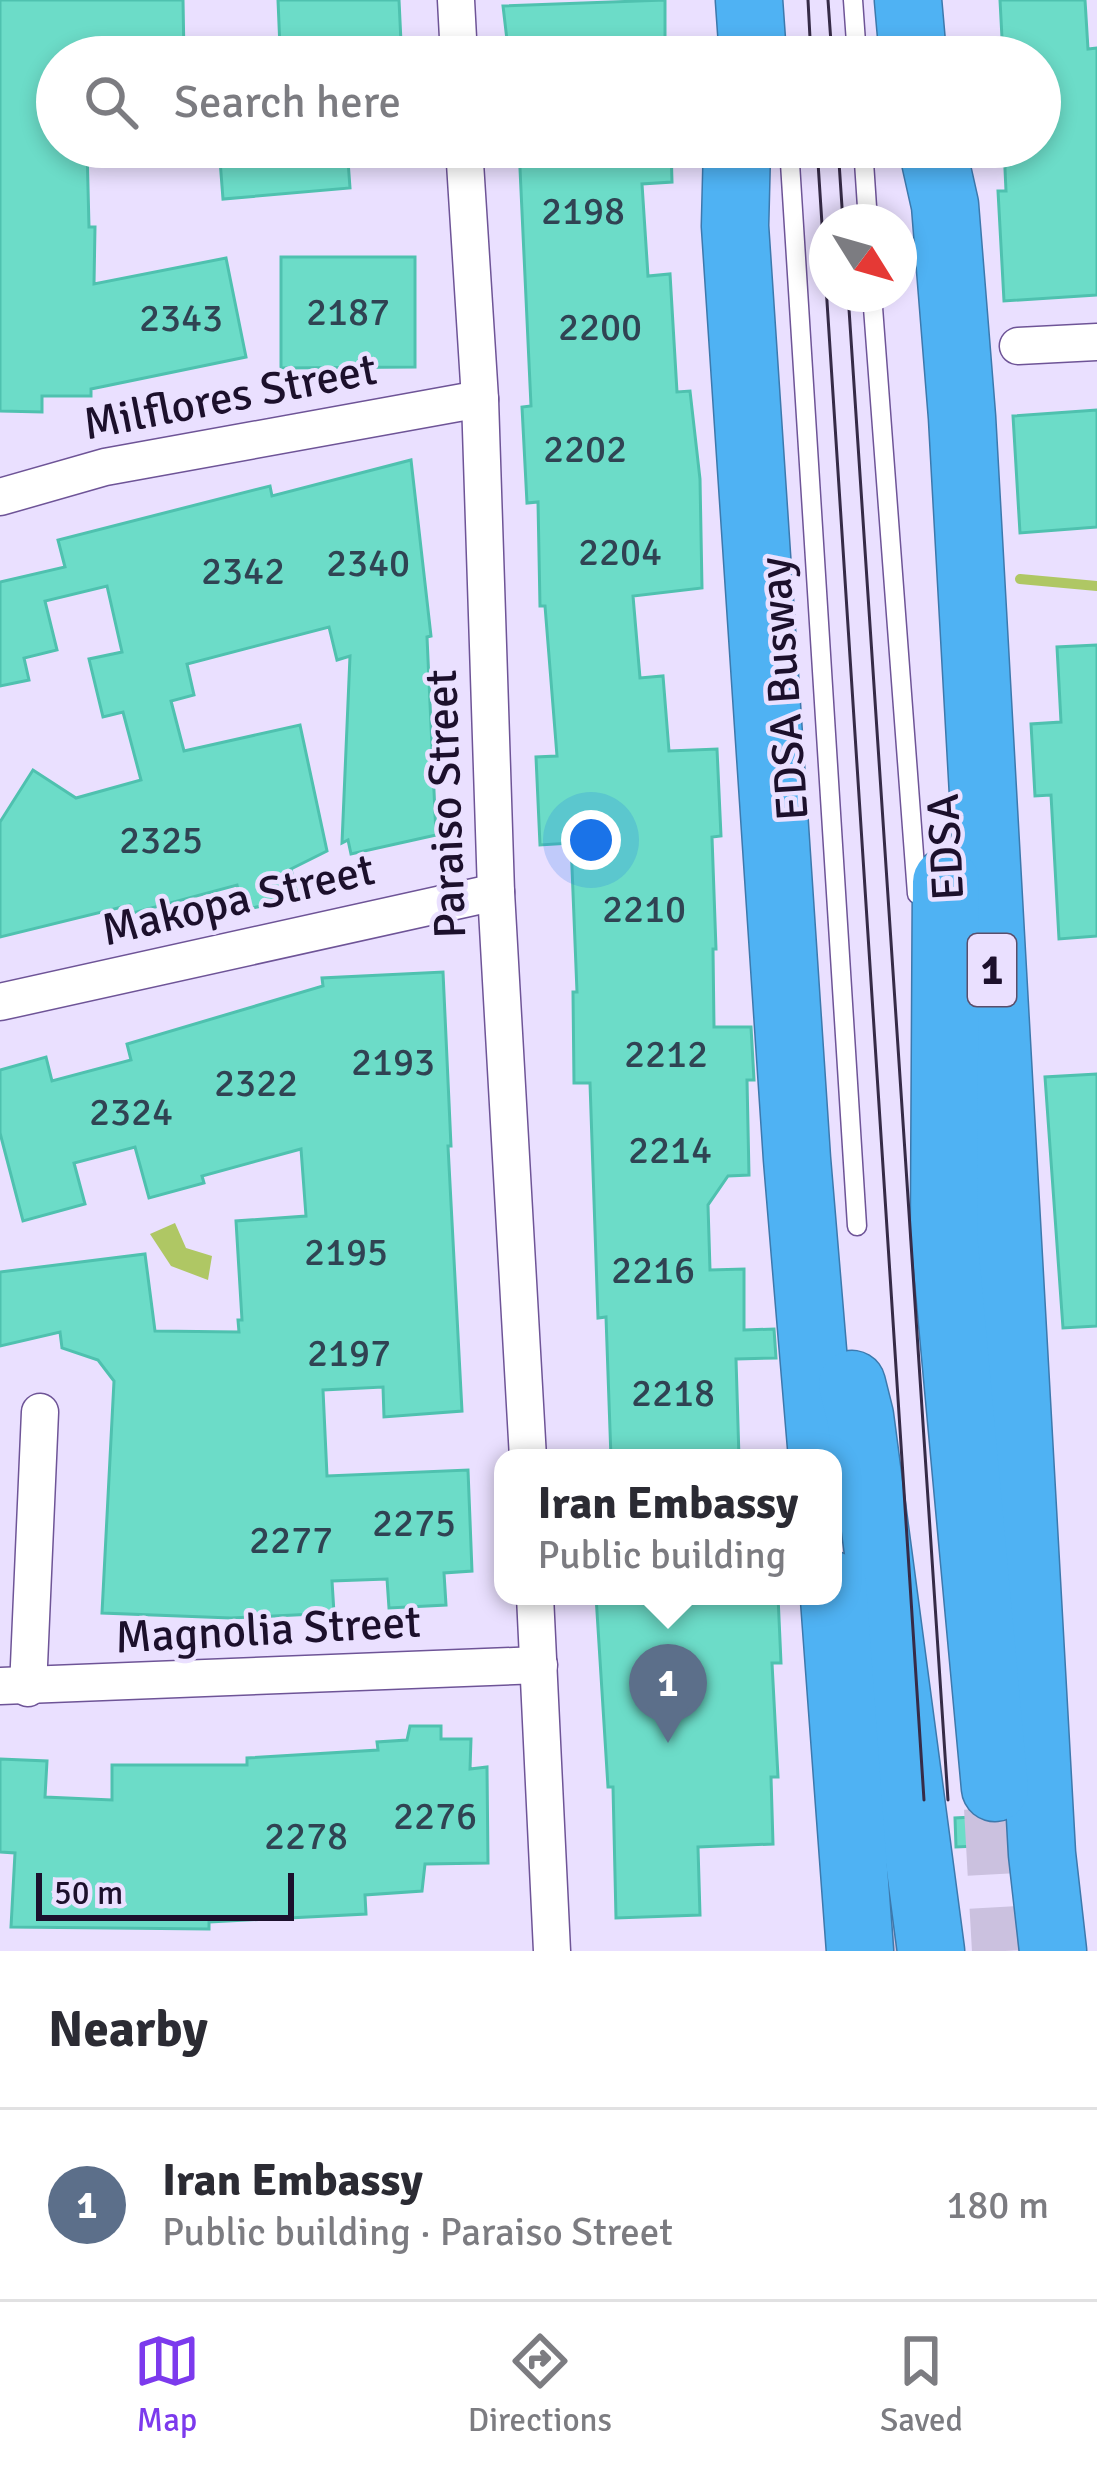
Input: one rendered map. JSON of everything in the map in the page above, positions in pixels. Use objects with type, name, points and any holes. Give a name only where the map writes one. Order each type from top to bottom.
[{"type":"highway","points":[[742,36],[745,0]]},
{"type":"highway","points":[[745,0],[750,36]]},
{"type":"highway","points":[[736,168],[735,226],[797,1159],[821,1449]]},
{"type":"highway","points":[[762,168],[844,1223]]},
{"type":"highway","name":"EDSA","points":[[913,168],[933,903],[980,1233],[1011,1618]]},
{"type":"highway","name":"1","points":[[937,168],[945,205],[962,417],[1041,1830],[1053,1951]]},
{"type":"highway","points":[[933,903],[944,1234],[997,1808]]},
{"type":"highway","points":[[797,1159],[860,1416],[931,1951]]},
{"type":"highway","points":[[834,1605],[860,1951]]},
{"type":"street","points":[[455,0],[458,36]]},
{"type":"street","name":"Paraiso Street","points":[[465,168],[480,399],[496,892],[527,1449]]},
{"type":"street","points":[[1018,346],[1097,342]]},
{"type":"street","name":"Milflores Street","points":[[0,497],[105,467],[480,399]]},
{"type":"street","name":"Makopa Street","points":[[0,1002],[496,892]]},
{"type":"street","points":[[14,1687],[40,1412]]},
{"type":"street","points":[[536,1605],[552,1951]]},
{"type":"street","name":"Magnolia Street","points":[[14,1687],[539,1665]]},
{"type":"lane","points":[[853,0],[891,36]]},
{"type":"lane","name":"EDSA Busway","points":[[789,168],[844,1223]]},
{"type":"lane","points":[[864,168],[867,204]]},
{"type":"lane","points":[[874,312],[933,903]]},
{"type":"lane","points":[[925,996],[944,1234]]},
{"type":"shaded area","points":[[175,1223],[186,1248],[212,1256],[208,1280],[171,1266],[150,1234]]},
{"type":"building","points":[[0,0],[183,0],[184,36],[36,36],[36,168],[88,168],[89,227],[95,227],[94,284],[226,258],[246,357],[91,389],[91,396],[42,396],[42,412],[0,411]]},
{"type":"building","points":[[278,0],[399,0],[401,36],[280,36]]},
{"type":"building","points":[[665,0],[665,36],[507,36],[503,6]]},
{"type":"building","points":[[1000,0],[1085,0],[1088,49],[1097,48],[1097,295],[1004,301],[998,191],[1006,191],[1005,168],[1061,168],[1061,36],[1002,36]]},
{"type":"building","points":[[221,168],[349,168],[350,188],[223,199]]},
{"type":"building","points":[[520,168],[672,168],[672,182],[642,184],[648,276],[670,274],[677,392],[690,391],[700,479],[702,588],[633,596],[640,678],[663,676],[669,751],[717,749],[721,836],[712,837],[714,1027],[751,1027],[754,1080],[747,1080],[749,1175],[728,1176],[708,1205],[710,1270],[744,1269],[744,1330],[774,1329],[776,1358],[736,1359],[739,1449],[611,1449],[606,1317],[598,1318],[590,1083],[574,1083],[573,992],[577,992],[571,843],[540,845],[536,757],[557,756],[545,606],[540,606],[538,502],[527,503],[522,407],[531,406]]},
{"type":"building","points":[[281,257],[415,257],[415,367],[281,368]]},
{"type":"building","points":[[1097,410],[1097,527],[1020,533],[1013,416]]},
{"type":"building","points":[[411,460],[431,636],[427,637],[436,835],[351,854],[348,840],[342,843],[350,656],[337,660],[329,627],[187,664],[194,695],[171,701],[184,751],[300,725],[327,851],[291,869],[298,898],[243,910],[237,885],[133,913],[130,905],[0,937],[0,822],[33,770],[76,798],[141,780],[123,712],[103,717],[89,659],[122,652],[107,586],[45,601],[57,650],[24,658],[29,680],[0,686],[0,582],[65,567],[58,540],[270,486],[272,496]]},
{"type":"building","points":[[1097,645],[1097,936],[1059,939],[1051,795],[1035,796],[1031,724],[1061,722],[1057,647]]},
{"type":"building","points":[[443,972],[462,1411],[384,1417],[383,1387],[323,1390],[327,1476],[468,1470],[472,1571],[444,1573],[446,1605],[389,1608],[387,1579],[332,1581],[334,1613],[231,1618],[102,1613],[114,1381],[98,1360],[62,1348],[60,1332],[0,1346],[0,1272],[145,1254],[155,1331],[239,1332],[236,1221],[306,1216],[301,1149],[202,1176],[204,1183],[149,1198],[135,1147],[74,1163],[85,1204],[23,1221],[0,1133],[0,1070],[46,1057],[52,1081],[131,1060],[127,1044],[323,986],[322,978]]},
{"type":"building","points":[[1097,1074],[1097,1326],[1063,1328],[1045,1077]]},
{"type":"building","points":[[597,1605],[778,1605],[781,1663],[772,1663],[778,1777],[771,1777],[773,1844],[698,1847],[700,1915],[616,1918],[613,1787],[608,1787]]},
{"type":"building","points":[[410,1726],[441,1726],[441,1739],[471,1739],[470,1769],[487,1767],[488,1863],[425,1864],[422,1891],[365,1895],[366,1914],[209,1922],[209,1929],[11,1927],[15,1853],[0,1852],[0,1759],[47,1761],[45,1797],[112,1800],[112,1765],[247,1765],[247,1758],[378,1750],[377,1742],[407,1740]]},
{"type":"building","points":[[973,1817],[1000,1825],[1000,1845],[956,1847],[955,1818]]},
{"type":"waterway","points":[[1020,579],[1097,586]]},
{"type":"tunnel","points":[[877,1797],[896,1951]]},
{"type":"tunnel","points":[[997,1808],[1005,1951]]},
{"type":"tram line","points":[[808,0],[810,36]]},
{"type":"tram line","points":[[828,0],[831,36]]},
{"type":"tram line","points":[[818,168],[924,1800]]},
{"type":"tram line","points":[[839,168],[842,204]]},
{"type":"tram line","points":[[849,312],[948,1800]]},
{"type":"place","name":"Iran Embassy","points":[[668,1743]]}]
